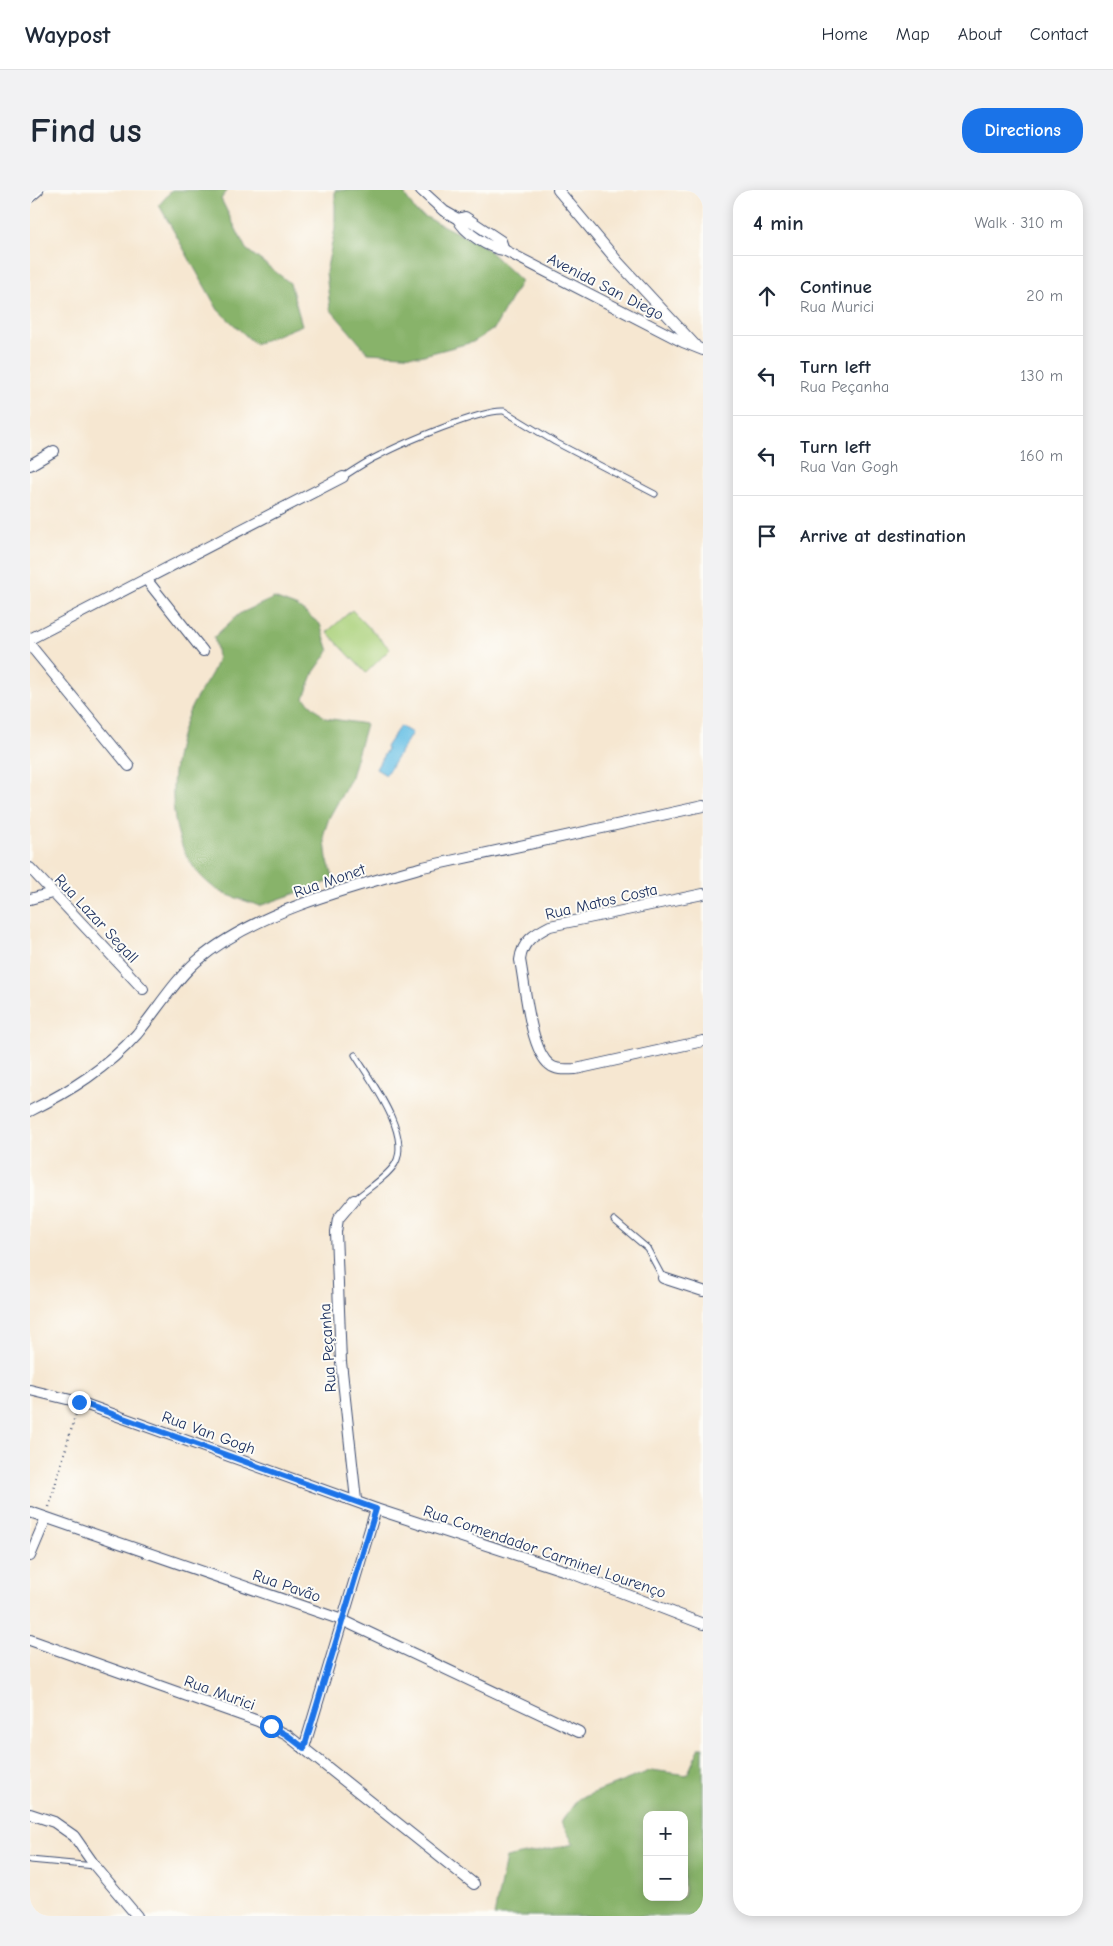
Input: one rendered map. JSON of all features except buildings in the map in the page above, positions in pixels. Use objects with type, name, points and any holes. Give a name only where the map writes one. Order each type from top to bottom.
[{"type":"street","points":[[30,197],[38,190]]},
{"type":"street","name":"Avenida San Diego","points":[[421,190],[444,211],[458,218],[464,217],[501,241],[504,250],[683,342],[699,348]]},
{"type":"street","points":[[558,190],[619,263],[699,348]]},
{"type":"street","points":[[30,465],[54,451]]},
{"type":"street","points":[[30,639],[343,477]]},
{"type":"street","points":[[146,579],[203,651]]},
{"type":"street","points":[[30,645],[129,766]]},
{"type":"street","name":"Rua Monet","points":[[30,1111],[63,1094],[118,1054],[195,963],[217,945],[273,916],[368,882],[423,867],[703,806]]},
{"type":"street","name":"Rua Lazar Segall","points":[[30,870],[143,989]]},
{"type":"street","points":[[30,899],[52,893]]},
{"type":"street","name":"Rua Matos Costa","points":[[703,894],[550,926],[528,939],[521,949],[520,960],[536,1040],[541,1054],[550,1065],[561,1070],[576,1069],[703,1041]]},
{"type":"street","name":"Rua Peçanha","points":[[354,1200],[338,1219],[336,1232],[341,1362],[356,1500]]},
{"type":"street","points":[[663,1278],[703,1291]]},
{"type":"street","name":"Rua Van Gogh","points":[[30,1390],[79,1402],[356,1500],[376,1509]]},
{"type":"street","points":[[304,1748],[376,1509]]},
{"type":"street","name":"Rua Comendador Carminel Lourenço","points":[[376,1509],[566,1571],[703,1624]]},
{"type":"street","name":"Rua Pavão","points":[[30,1512],[342,1620],[579,1732]]},
{"type":"street","points":[[30,1556],[46,1518]]},
{"type":"street","name":"Rua Murici","points":[[30,1640],[258,1721],[287,1735],[474,1884]]},
{"type":"street","points":[[30,1814],[54,1822],[74,1836],[95,1866],[137,1916]]},
{"type":"lane","points":[[343,477],[379,455],[472,417],[496,410],[504,411],[556,442],[655,494]]},
{"type":"lane","points":[[354,1200],[384,1176],[396,1163],[398,1145],[394,1120],[355,1055]]},
{"type":"lane","points":[[614,1220],[647,1248],[663,1278]]},
{"type":"lane","points":[[30,1860],[95,1866]]},
{"type":"path","points":[[46,1518],[79,1402]]},
{"type":"green space","points":[[172,190],[228,190],[221,199],[246,249],[290,283],[302,325],[255,344],[218,310],[159,205]]},
{"type":"green space","points":[[335,190],[402,190],[416,212],[485,247],[521,281],[494,329],[473,342],[420,356],[368,353],[330,309],[326,272],[335,229]]},
{"type":"green space","points":[[274,598],[298,607],[320,624],[329,651],[314,672],[304,698],[325,718],[366,724],[350,780],[329,818],[324,833],[327,858],[334,880],[259,906],[221,892],[198,873],[185,853],[177,830],[173,806],[173,780],[176,755],[190,710],[212,673],[217,660],[214,637],[239,614]]},
{"type":"green space","points":[[352,610],[390,649],[366,673],[327,632]]},
{"type":"green space","points":[[700,1747],[703,1747],[703,1916],[494,1916],[506,1858],[574,1844],[561,1822],[578,1799],[652,1770],[687,1775]]},
{"type":"water","points":[[400,726],[412,733],[386,775],[376,769],[387,749],[386,747]]},
{"type":"route","points":[[79,1402],[356,1500],[376,1509],[304,1748],[271,1726]]}]
